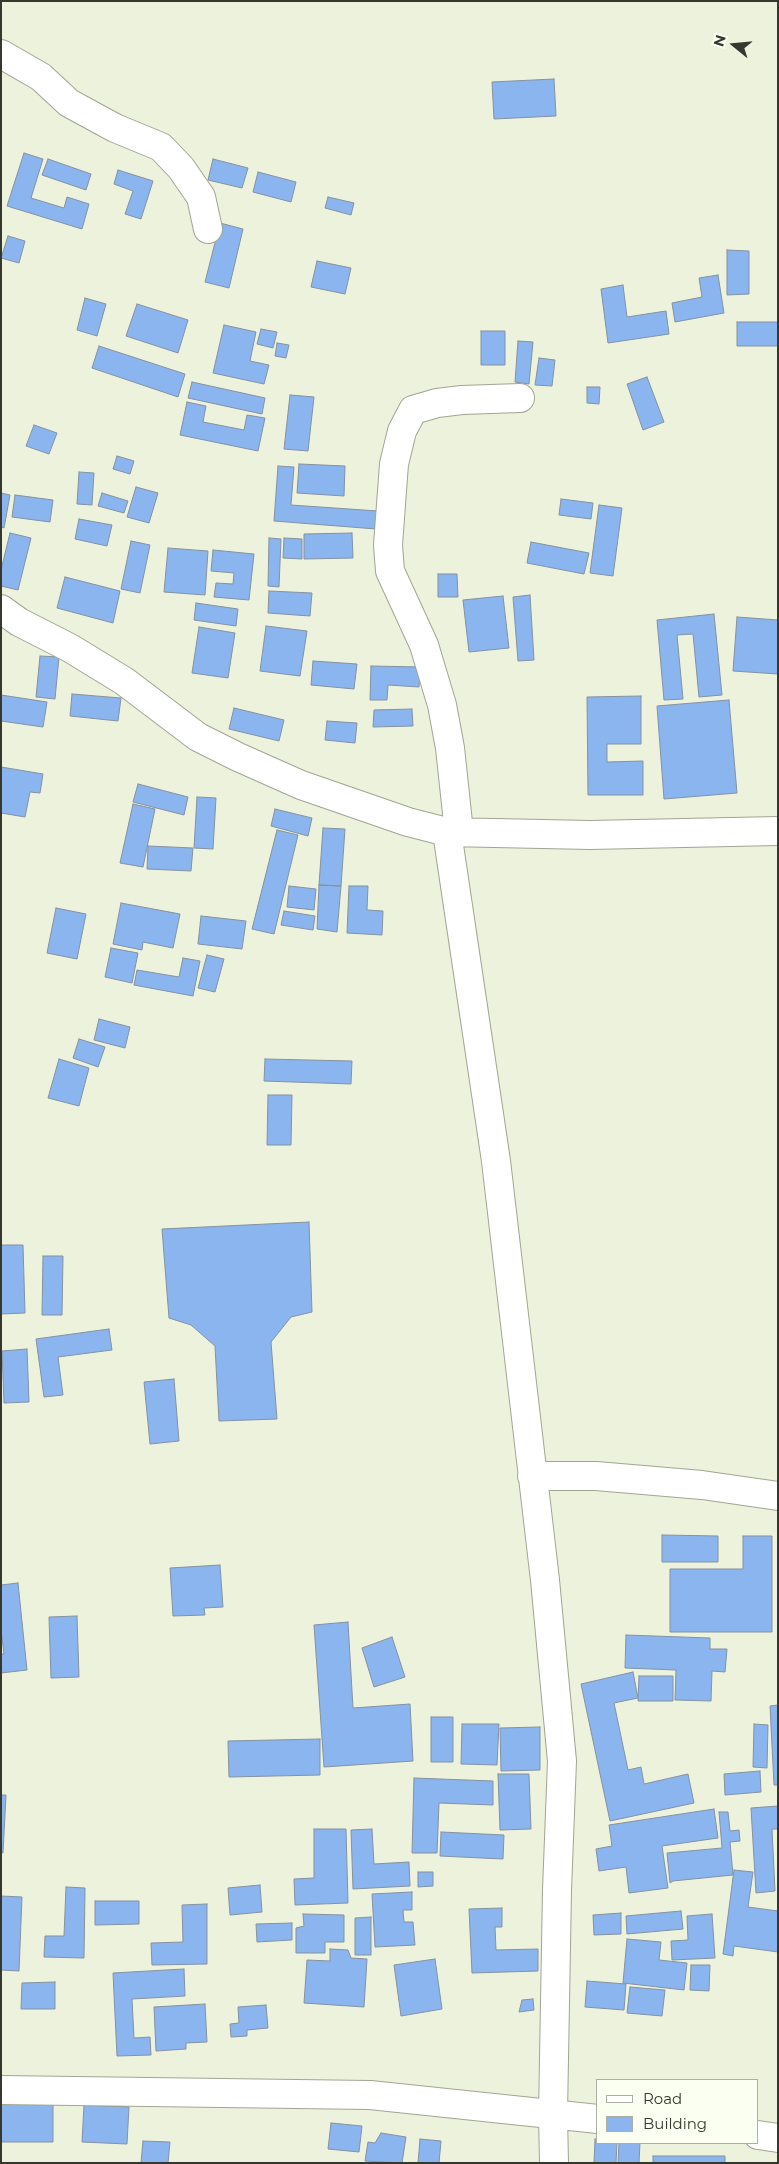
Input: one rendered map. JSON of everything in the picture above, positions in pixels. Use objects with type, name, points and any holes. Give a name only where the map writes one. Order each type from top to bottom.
[{"type":"street","points":[[1,54],[41,77],[69,103],[115,128],[161,147],[181,168],[201,197],[208,229]]},
{"type":"street","points":[[520,398],[462,400],[437,403],[413,410],[402,431],[394,464],[388,545],[390,571],[424,645],[442,705],[450,748],[453,832],[496,1161],[545,1580],[562,1761],[552,2115],[554,2163]]},
{"type":"street","points":[[1,608],[18,622],[70,648],[124,680],[198,737],[301,785],[408,822],[453,832],[590,834],[778,831]]},
{"type":"street","points":[[532,1476],[596,1476],[702,1485],[778,1496]]},
{"type":"street","points":[[1,2090],[370,2095],[596,2119]]},
{"type":"street","points":[[759,2136],[778,2138]]},
{"type":"building","points":[[554,79],[556,116],[494,119],[492,82]]},
{"type":"building","points":[[24,153],[43,159],[31,198],[64,208],[67,197],[89,204],[82,229],[7,206]]},
{"type":"building","points":[[48,159],[91,174],[86,190],[42,175]]},
{"type":"building","points":[[213,159],[248,168],[242,188],[208,180]]},
{"type":"building","points":[[118,170],[153,181],[141,219],[125,214],[133,191],[114,184]]},
{"type":"building","points":[[258,172],[296,182],[291,202],[253,192]]},
{"type":"building","points":[[328,197],[354,203],[351,215],[325,208]]},
{"type":"building","points":[[220,223],[243,229],[229,288],[205,282]]},
{"type":"building","points":[[8,236],[25,241],[19,263],[1,258]]},
{"type":"building","points":[[727,250],[749,251],[749,294],[727,295]]},
{"type":"building","points":[[317,261],[351,268],[345,294],[311,287]]},
{"type":"building","points":[[718,275],[724,313],[675,322],[672,303],[702,297],[699,278]]},
{"type":"building","points":[[623,285],[627,317],[666,311],[669,334],[608,343],[601,289]]},
{"type":"building","points":[[85,298],[106,304],[97,336],[77,330]]},
{"type":"building","points":[[137,304],[188,320],[178,353],[126,336]]},
{"type":"building","points":[[737,322],[778,322],[778,346],[737,346]]},
{"type":"building","points":[[224,325],[256,332],[250,361],[269,365],[264,384],[213,373]]},
{"type":"building","points":[[261,329],[277,332],[273,348],[257,344]]},
{"type":"building","points":[[481,331],[505,331],[505,365],[481,365]]},
{"type":"building","points":[[518,341],[533,342],[529,384],[515,382]]},
{"type":"building","points":[[277,343],[289,345],[286,358],[275,356]]},
{"type":"building","points":[[99,346],[185,374],[178,397],[92,368]]},
{"type":"building","points":[[539,358],[555,360],[552,386],[535,385]]},
{"type":"building","points":[[647,377],[664,422],[643,430],[627,384]]},
{"type":"building","points":[[192,382],[265,398],[262,414],[188,398]]},
{"type":"building","points":[[587,387],[600,387],[599,404],[587,403]]},
{"type":"building","points":[[290,395],[314,397],[308,451],[284,449]]},
{"type":"building","points":[[187,402],[206,406],[203,422],[244,430],[247,415],[265,418],[258,451],[180,435]]},
{"type":"building","points":[[34,425],[57,433],[49,454],[26,446]]},
{"type":"building","points":[[117,456],[134,461],[130,474],[113,469]]},
{"type":"building","points":[[299,464],[345,466],[344,496],[297,493]]},
{"type":"building","points":[[278,466],[294,467],[291,505],[378,511],[376,529],[274,521]]},
{"type":"building","points":[[79,472],[94,473],[92,505],[77,504]]},
{"type":"building","points":[[136,487],[158,493],[149,523],[127,517]]},
{"type":"building","points":[[1,493],[10,495],[4,528],[1,527]]},
{"type":"building","points":[[102,493],[128,501],[124,513],[98,506]]},
{"type":"building","points":[[15,495],[53,500],[50,522],[12,517]]},
{"type":"building","points":[[561,499],[593,503],[591,519],[559,515]]},
{"type":"building","points":[[599,505],[622,508],[613,576],[590,573]]},
{"type":"building","points":[[79,519],[112,525],[107,546],[75,539]]},
{"type":"building","points":[[10,533],[31,538],[18,590],[1,586],[1,570]]},
{"type":"building","points":[[352,533],[353,558],[304,559],[304,534]]},
{"type":"building","points":[[269,538],[281,539],[279,587],[268,586]]},
{"type":"building","points":[[284,538],[302,539],[302,559],[283,558]]},
{"type":"building","points":[[131,541],[150,545],[140,593],[121,589]]},
{"type":"building","points":[[531,542],[589,553],[584,574],[527,563]]},
{"type":"building","points":[[168,548],[208,551],[205,595],[164,592]]},
{"type":"building","points":[[213,550],[254,554],[249,600],[214,597],[216,583],[233,584],[234,573],[211,571]]},
{"type":"building","points":[[438,574],[457,574],[458,597],[438,597]]},
{"type":"building","points":[[65,577],[120,591],[113,623],[57,608]]},
{"type":"building","points":[[269,591],[312,593],[310,616],[268,613]]},
{"type":"building","points":[[530,595],[534,660],[518,661],[513,597]]},
{"type":"building","points":[[503,596],[509,648],[469,652],[463,600]]},
{"type":"building","points":[[196,603],[238,609],[236,626],[194,620]]},
{"type":"building","points":[[714,614],[722,695],[699,697],[693,634],[677,635],[683,699],[664,700],[657,620]]},
{"type":"building","points":[[737,617],[778,620],[778,674],[733,671]]},
{"type":"building","points":[[266,626],[307,631],[300,676],[260,671]]},
{"type":"building","points":[[199,627],[235,633],[228,678],[192,673]]},
{"type":"building","points":[[40,656],[59,657],[55,699],[36,697]]},
{"type":"building","points":[[313,661],[357,664],[354,689],[311,685]]},
{"type":"building","points":[[371,666],[420,667],[419,687],[388,685],[387,700],[370,700]]},
{"type":"building","points":[[72,694],[121,698],[118,721],[70,716]]},
{"type":"building","points":[[1,695],[47,702],[43,727],[1,721]]},
{"type":"building","points":[[641,696],[641,744],[607,744],[607,762],[643,761],[643,795],[588,795],[587,697]]},
{"type":"building","points":[[729,700],[737,793],[664,799],[657,706]]},
{"type":"building","points":[[234,708],[284,720],[279,741],[229,729]]},
{"type":"building","points":[[412,709],[413,726],[373,727],[374,710]]},
{"type":"building","points":[[327,721],[357,723],[355,743],[325,740]]},
{"type":"building","points":[[1,767],[43,774],[40,793],[30,792],[25,817],[1,813]]},
{"type":"building","points":[[138,784],[188,797],[184,815],[133,802]]},
{"type":"building","points":[[197,797],[216,798],[213,849],[194,848]]},
{"type":"building","points":[[133,804],[155,809],[143,867],[120,863]]},
{"type":"building","points":[[275,809],[312,818],[308,836],[271,826]]},
{"type":"building","points":[[323,828],[345,829],[341,886],[319,885]]},
{"type":"building","points":[[277,830],[298,835],[274,934],[252,929]]},
{"type":"building","points":[[148,846],[193,848],[191,871],[147,869]]},
{"type":"building","points":[[319,885],[341,886],[337,932],[317,929]]},
{"type":"building","points":[[289,886],[316,889],[314,910],[287,907]]},
{"type":"building","points":[[349,886],[368,886],[367,910],[383,911],[382,935],[347,933]]},
{"type":"building","points":[[121,903],[180,914],[173,948],[143,942],[142,950],[113,944]]},
{"type":"building","points":[[56,908],[86,914],[77,959],[47,953]]},
{"type":"building","points":[[284,911],[315,916],[313,930],[281,925]]},
{"type":"building","points":[[201,916],[246,921],[242,949],[198,944]]},
{"type":"building","points":[[111,948],[138,953],[132,983],[105,977]]},
{"type":"building","points":[[207,955],[224,959],[215,992],[198,988]]},
{"type":"building","points":[[183,958],[200,961],[193,996],[134,985],[137,970],[179,977]]},
{"type":"building","points":[[99,1019],[130,1027],[125,1048],[94,1040]]},
{"type":"building","points":[[79,1039],[105,1047],[98,1067],[73,1058]]},
{"type":"building","points":[[59,1059],[89,1068],[79,1106],[48,1098]]},
{"type":"building","points":[[265,1059],[352,1061],[351,1084],[264,1081]]},
{"type":"building","points":[[268,1095],[292,1095],[291,1145],[267,1145]]},
{"type":"building","points":[[309,1222],[312,1312],[291,1317],[271,1342],[277,1419],[219,1421],[215,1346],[191,1325],[169,1318],[162,1229]]},
{"type":"building","points":[[1,1245],[23,1245],[25,1313],[1,1314]]},
{"type":"building","points":[[43,1256],[63,1256],[62,1315],[42,1315]]},
{"type":"building","points":[[109,1329],[112,1350],[58,1357],[63,1395],[44,1397],[36,1339]]},
{"type":"building","points":[[27,1349],[29,1402],[4,1403],[2,1351]]},
{"type":"building","points":[[174,1379],[179,1441],[150,1444],[144,1382]]},
{"type":"building","points":[[662,1535],[718,1536],[718,1562],[662,1562]]},
{"type":"building","points":[[743,1536],[772,1536],[772,1632],[670,1632],[670,1569],[743,1569]]},
{"type":"building","points":[[220,1565],[223,1607],[204,1608],[205,1615],[173,1616],[170,1568]]},
{"type":"building","points":[[18,1583],[27,1670],[1,1673],[1,1654],[4,1654],[1,1630],[1,1585]]},
{"type":"building","points":[[77,1616],[79,1677],[51,1678],[49,1617]]},
{"type":"building","points":[[348,1622],[353,1708],[410,1704],[413,1761],[324,1767],[314,1625]]},
{"type":"building","points":[[626,1635],[710,1638],[710,1649],[727,1649],[725,1672],[712,1671],[711,1701],[675,1700],[676,1670],[625,1668]]},
{"type":"building","points":[[392,1637],[405,1677],[374,1687],[362,1648]]},
{"type":"building","points":[[633,1672],[638,1698],[614,1703],[628,1770],[641,1767],[644,1784],[688,1774],[694,1803],[610,1821],[581,1684]]},
{"type":"building","points":[[639,1676],[673,1676],[673,1701],[638,1701]]},
{"type":"building","points":[[778,1705],[778,1785],[774,1785],[770,1706]]},
{"type":"building","points":[[431,1717],[453,1717],[453,1762],[431,1762]]},
{"type":"building","points":[[462,1724],[499,1724],[497,1765],[461,1764]]},
{"type":"building","points":[[754,1724],[768,1725],[767,1768],[753,1767]]},
{"type":"building","points":[[540,1727],[540,1770],[501,1771],[500,1728]]},
{"type":"building","points":[[320,1739],[320,1775],[229,1777],[228,1741]]},
{"type":"building","points":[[760,1771],[761,1792],[725,1795],[724,1774]]},
{"type":"building","points":[[498,1774],[529,1774],[531,1829],[500,1830]]},
{"type":"building","points":[[414,1778],[493,1781],[493,1805],[439,1803],[437,1853],[412,1853]]},
{"type":"building","points":[[1,1795],[6,1795],[3,1853],[1,1853]]},
{"type":"building","points":[[778,1806],[778,1829],[772,1829],[775,1891],[756,1893],[751,1808]]},
{"type":"building","points":[[714,1809],[718,1838],[662,1846],[668,1888],[629,1893],[626,1867],[599,1871],[596,1849],[612,1846],[609,1825]]},
{"type":"building","points":[[719,1812],[728,1812],[730,1831],[739,1830],[740,1841],[730,1842],[733,1875],[673,1881],[670,1883],[667,1853],[722,1848]]},
{"type":"building","points":[[314,1829],[346,1829],[348,1903],[295,1905],[294,1879],[314,1878]]},
{"type":"building","points":[[372,1829],[374,1864],[409,1862],[410,1886],[353,1889],[351,1830]]},
{"type":"building","points":[[441,1832],[504,1835],[503,1859],[440,1856]]},
{"type":"building","points":[[734,1870],[753,1872],[748,1907],[778,1911],[778,1952],[734,1946],[733,1956],[723,1954]]},
{"type":"building","points":[[418,1872],[433,1872],[433,1886],[418,1887]]},
{"type":"building","points":[[260,1885],[262,1912],[230,1915],[228,1888]]},
{"type":"building","points":[[66,1887],[85,1888],[84,1958],[44,1957],[45,1936],[64,1936]]},
{"type":"building","points":[[412,1892],[412,1910],[403,1910],[404,1922],[413,1922],[415,1945],[375,1947],[372,1894]]},
{"type":"building","points":[[1,1896],[22,1897],[19,1971],[1,1970]]},
{"type":"building","points":[[95,1901],[139,1901],[139,1924],[95,1925]]},
{"type":"building","points":[[207,1904],[207,1964],[152,1965],[151,1943],[183,1942],[182,1905]]},
{"type":"building","points":[[502,1908],[502,1927],[495,1927],[496,1950],[538,1949],[538,1971],[472,1973],[469,1909]]},
{"type":"building","points":[[681,1911],[683,1929],[627,1934],[626,1916]]},
{"type":"building","points":[[621,1913],[621,1934],[594,1935],[593,1915]]},
{"type":"building","points":[[303,1914],[344,1915],[344,1942],[325,1942],[325,1953],[296,1953],[296,1928],[304,1926]]},
{"type":"building","points":[[712,1914],[715,1958],[672,1960],[671,1941],[688,1940],[687,1916]]},
{"type":"building","points":[[371,1917],[371,1955],[355,1955],[355,1918]]},
{"type":"building","points":[[292,1923],[292,1940],[257,1942],[256,1924]]},
{"type":"building","points":[[627,1939],[661,1942],[659,1960],[687,1963],[684,1990],[623,1983]]},
{"type":"building","points":[[330,1949],[348,1950],[351,1958],[367,1959],[364,2007],[304,2003],[307,1960],[330,1961]]},
{"type":"building","points":[[435,1959],[442,2009],[401,2016],[394,1965]]},
{"type":"building","points":[[691,1965],[710,1965],[709,1991],[690,1990]]},
{"type":"building","points":[[184,1969],[185,1996],[132,1999],[134,2038],[150,2037],[151,2055],[117,2056],[113,1973]]},
{"type":"building","points":[[587,1981],[626,1984],[624,2010],[585,2007]]},
{"type":"building","points":[[55,1982],[55,2009],[21,2009],[22,1983]]},
{"type":"building","points":[[630,1987],[665,1990],[662,2016],[627,2013]]},
{"type":"building","points":[[533,1999],[534,2010],[519,2012],[522,2000]]},
{"type":"building","points":[[205,2004],[207,2042],[186,2043],[186,2049],[156,2051],[154,2007]]},
{"type":"building","points":[[266,2005],[268,2028],[247,2030],[247,2036],[231,2037],[230,2024],[239,2023],[238,2007]]},
{"type":"building","points":[[53,2102],[53,2142],[1,2142],[1,2103]]},
{"type":"building","points":[[84,2105],[129,2107],[127,2144],[82,2142]]},
{"type":"building","points":[[331,2123],[362,2126],[359,2152],[328,2149]]},
{"type":"building","points":[[381,2133],[406,2137],[402,2163],[365,2161],[368,2142],[375,2143]]},
{"type":"building","points":[[420,2139],[441,2141],[439,2163],[418,2163]]},
{"type":"building","points":[[595,2139],[596,2144],[617,2144],[616,2163],[594,2163]]},
{"type":"building","points":[[143,2141],[170,2142],[168,2163],[141,2163]]},
{"type":"building","points":[[619,2144],[640,2144],[639,2163],[618,2163]]},
{"type":"building","points":[[653,2156],[725,2156],[725,2163],[653,2163]]}]
